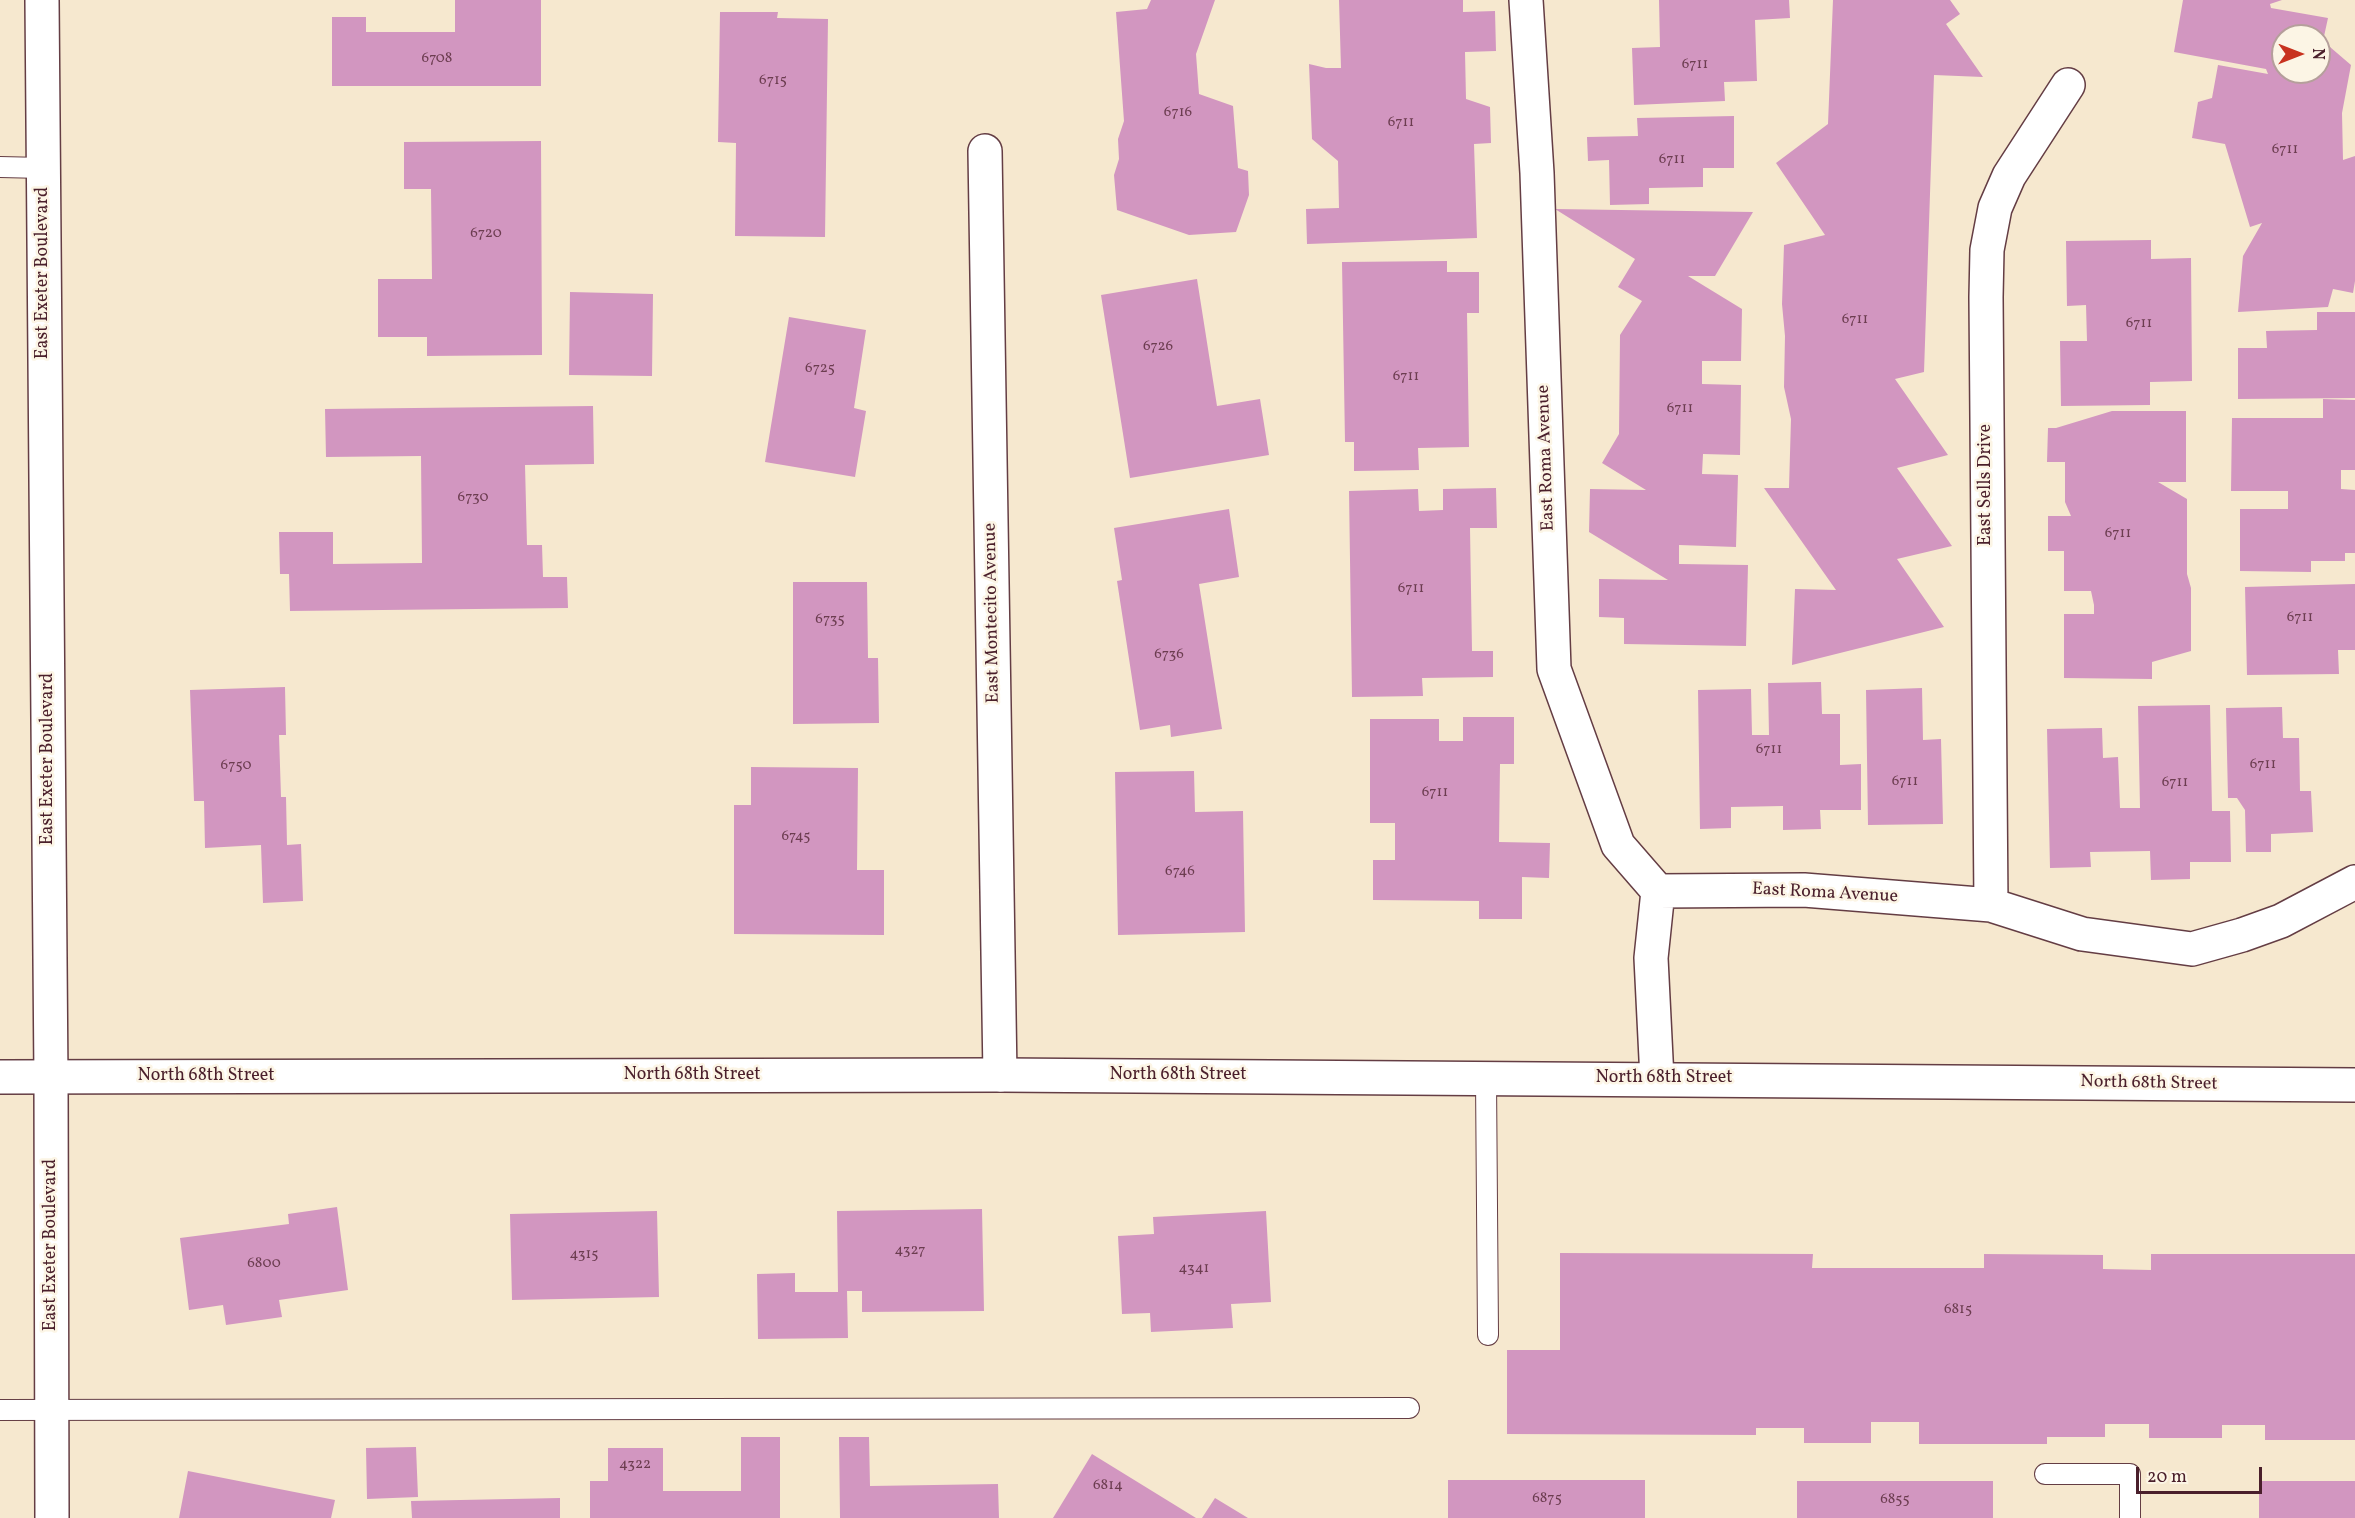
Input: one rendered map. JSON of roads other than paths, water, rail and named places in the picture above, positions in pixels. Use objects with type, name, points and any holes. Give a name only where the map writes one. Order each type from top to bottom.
[{"type":"street","name":"East Exeter Boulevard","points":[[42,0],[51,1077],[52,1518]]},
{"type":"street","name":"East Roma Avenue","points":[[1526,0],[1537,173],[1554,669],[1618,845],[1658,891],[1804,890],[1991,905],[2082,934],[2192,949],[2281,921],[2355,882]]},
{"type":"street","name":"East Sells Drive","points":[[1991,905],[1987,250],[1995,208],[2009,176],[2068,85]]},
{"type":"street","name":"East Montecito Avenue","points":[[985,151],[1000,1075]]},
{"type":"street","points":[[1657,1079],[1651,958],[1658,891]]},
{"type":"street","name":"North 68th Street","points":[[0,1077],[1000,1075],[2355,1085]]},
{"type":"lane","points":[[0,167],[44,168]]},
{"type":"lane","points":[[1486,1078],[1488,1335]]},
{"type":"lane","points":[[0,1410],[1409,1408]]},
{"type":"lane","points":[[2045,1474],[2130,1474],[2130,1518]]}]
